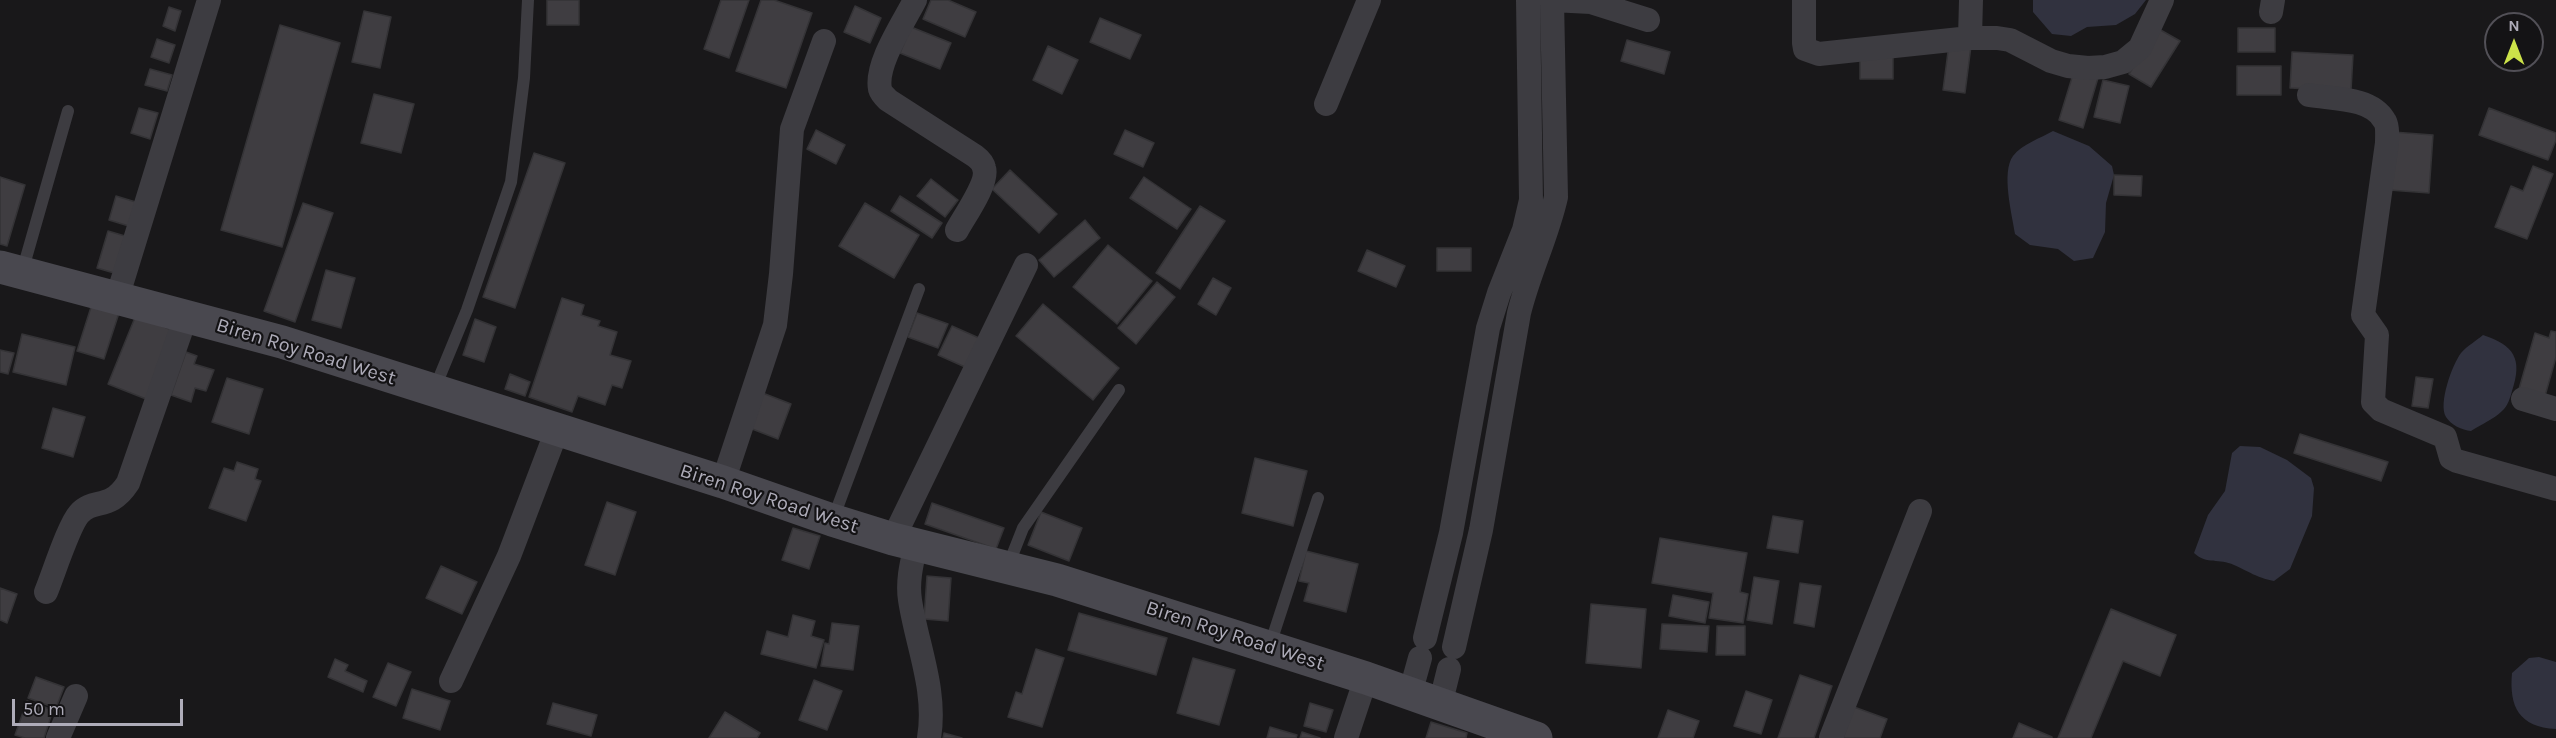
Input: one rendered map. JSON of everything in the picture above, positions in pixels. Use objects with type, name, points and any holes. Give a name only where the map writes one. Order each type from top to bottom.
[{"type":"main road","name":"Biren Roy Road West","points":[[11,270],[282,342],[433,392],[723,482],[832,520],[1057,580],[1366,678],[1536,738]]},
{"type":"street","points":[[117,298],[209,0]]},
{"type":"street","points":[[915,0],[883,62],[879,81],[880,92],[888,100],[975,156],[984,165],[985,174],[981,186],[957,230]]},
{"type":"street","points":[[1326,105],[1369,0]]},
{"type":"street","points":[[1410,694],[1451,533],[1488,328],[1524,230],[1531,200],[1528,0]]},
{"type":"street","points":[[1440,705],[1481,530],[1519,313],[1528,278],[1551,222],[1556,196],[1552,0],[1591,2],[1648,20]]},
{"type":"street","points":[[1804,0],[1803,43],[1805,50],[1811,53],[1970,38],[2010,40],[2051,61],[2068,66],[2105,67],[2123,62],[2140,48],[2162,0]]},
{"type":"street","points":[[1970,38],[1971,0]]},
{"type":"street","points":[[723,482],[775,325],[792,129],[824,41]]},
{"type":"street","points":[[2309,95],[2364,103],[2375,110],[2385,121],[2387,143],[2363,315],[2364,320],[2377,334],[2373,402],[2381,410],[2445,437],[2451,458],[2457,461],[2556,489]]},
{"type":"street","points":[[929,738],[930,690],[910,598],[905,541],[1026,265]]},
{"type":"street","points":[[46,592],[78,515],[89,506],[106,503],[119,496],[128,483],[186,316]]},
{"type":"street","points":[[2523,399],[2556,409]]},
{"type":"street","points":[[451,681],[509,555],[557,430]]},
{"type":"street","points":[[1831,738],[1920,511]]},
{"type":"street","points":[[1346,738],[1366,678]]},
{"type":"street","points":[[58,738],[76,696]]},
{"type":"lane","points":[[433,392],[467,310],[511,182],[524,78],[528,0]]},
{"type":"lane","points":[[11,270],[68,111]]},
{"type":"lane","points":[[832,520],[919,289]]},
{"type":"lane","points":[[1008,568],[1023,528],[1119,390]]},
{"type":"lane","points":[[1270,648],[1318,498]]},
{"type":"water","points":[[2033,0],[2146,0],[2135,14],[2116,25],[2087,27],[2071,36],[2052,34],[2033,12]]},
{"type":"water","points":[[2053,131],[2089,146],[2112,166],[2114,175],[2106,203],[2105,232],[2093,258],[2074,261],[2058,249],[2030,245],[2015,234],[2008,194],[2010,163],[2021,148]]},
{"type":"water","points":[[2483,335],[2502,343],[2509,349],[2516,362],[2515,380],[2506,407],[2502,411],[2471,431],[2464,430],[2446,417],[2445,394],[2457,359],[2463,350]]},
{"type":"water","points":[[2240,446],[2260,447],[2287,460],[2311,478],[2314,488],[2312,516],[2290,569],[2274,581],[2229,563],[2204,559],[2194,553],[2208,515],[2225,491],[2232,453]]},
{"type":"water","points":[[2539,657],[2556,662],[2556,729],[2533,724],[2525,719],[2519,713],[2512,696],[2512,673],[2529,658]]},
{"type":"building","points":[[547,0],[579,0],[579,25],[547,25]]},
{"type":"building","points":[[721,0],[749,0],[729,58],[704,49]]},
{"type":"building","points":[[761,0],[774,0],[812,13],[786,88],[736,71]]},
{"type":"building","points":[[931,0],[948,0],[976,12],[965,37],[923,19]]},
{"type":"building","points":[[855,6],[881,18],[870,43],[844,32]]},
{"type":"building","points":[[169,7],[181,11],[175,31],[163,26]]},
{"type":"building","points":[[364,11],[391,17],[380,68],[352,62]]},
{"type":"building","points":[[1100,18],[1141,35],[1130,59],[1090,42]]},
{"type":"building","points":[[280,25],[340,43],[282,247],[221,230]]},
{"type":"building","points":[[911,27],[951,43],[940,69],[900,53]]},
{"type":"building","points":[[2157,28],[2180,41],[2151,87],[2129,74]]},
{"type":"building","points":[[2238,28],[2275,28],[2275,52],[2238,52]]},
{"type":"building","points":[[157,39],[175,45],[169,63],[151,57]]},
{"type":"building","points":[[1627,40],[1670,52],[1664,74],[1621,61]]},
{"type":"building","points":[[1949,44],[1971,46],[1965,93],[1943,90]]},
{"type":"building","points":[[1048,46],[1078,60],[1062,94],[1033,80]]},
{"type":"building","points":[[2292,52],[2353,55],[2351,91],[2290,88]]},
{"type":"building","points":[[1860,54],[1893,54],[1893,79],[1860,79]]},
{"type":"building","points":[[2237,66],[2281,66],[2281,95],[2237,95]]},
{"type":"building","points":[[150,69],[172,75],[167,91],[145,85]]},
{"type":"building","points":[[2074,71],[2098,78],[2083,128],[2059,120]]},
{"type":"building","points":[[2103,80],[2129,86],[2120,123],[2094,117]]},
{"type":"building","points":[[374,94],[414,104],[401,153],[361,143]]},
{"type":"building","points":[[139,108],[158,113],[150,139],[131,133]]},
{"type":"building","points":[[2489,108],[2556,133],[2556,140],[2548,160],[2479,135]]},
{"type":"building","points":[[816,130],[845,145],[836,164],[807,149]]},
{"type":"building","points":[[1125,130],[1154,143],[1143,167],[1114,154]]},
{"type":"building","points":[[2393,132],[2433,135],[2429,193],[2389,190]]},
{"type":"building","points":[[534,153],[565,163],[515,308],[483,297]]},
{"type":"building","points":[[2533,166],[2553,174],[2527,239],[2495,227],[2511,186],[2523,191]]},
{"type":"building","points":[[1010,170],[1057,214],[1039,233],[992,189]]},
{"type":"building","points":[[2114,175],[2142,176],[2141,196],[2114,195]]},
{"type":"building","points":[[0,177],[25,185],[7,246],[0,244]]},
{"type":"building","points":[[1144,177],[1191,209],[1177,229],[1130,198]]},
{"type":"building","points":[[931,179],[958,200],[945,217],[917,196]]},
{"type":"building","points":[[116,196],[139,203],[132,227],[109,220]]},
{"type":"building","points":[[900,196],[942,223],[932,238],[891,211]]},
{"type":"building","points":[[303,203],[333,213],[295,322],[264,311]]},
{"type":"building","points":[[865,203],[919,235],[894,278],[839,246]]},
{"type":"building","points":[[1200,206],[1225,221],[1180,289],[1156,273]]},
{"type":"building","points":[[1085,220],[1100,238],[1054,277],[1039,260]]},
{"type":"building","points":[[108,231],[125,236],[114,273],[97,268]]},
{"type":"building","points":[[1108,245],[1152,281],[1117,324],[1073,287]]},
{"type":"building","points":[[1437,248],[1471,248],[1471,271],[1437,271]]},
{"type":"building","points":[[1367,250],[1405,266],[1396,287],[1358,271]]},
{"type":"building","points":[[326,270],[355,278],[341,328],[312,320]]},
{"type":"building","points":[[1213,278],[1231,288],[1216,315],[1198,304]]},
{"type":"building","points":[[1157,282],[1175,297],[1136,344],[1118,328]]},
{"type":"building","points":[[562,298],[584,305],[581,315],[600,321],[598,326],[617,332],[610,355],[631,361],[622,388],[612,385],[605,405],[578,396],[572,412],[529,397]]},
{"type":"building","points":[[92,304],[119,313],[104,359],[77,351]]},
{"type":"building","points":[[1043,304],[1119,368],[1093,400],[1016,336]]},
{"type":"building","points":[[917,313],[948,324],[938,348],[908,337]]},
{"type":"building","points":[[136,315],[174,331],[146,399],[108,384]]},
{"type":"building","points":[[475,319],[496,327],[484,362],[463,355]]},
{"type":"building","points":[[952,326],[979,338],[965,367],[938,355]]},
{"type":"building","points":[[2551,331],[2556,332],[2556,357],[2545,396],[2519,389],[2535,333],[2549,338]]},
{"type":"building","points":[[22,334],[75,347],[66,385],[13,372]]},
{"type":"building","points":[[0,350],[14,353],[8,374],[0,372]]},
{"type":"building","points":[[186,352],[197,356],[194,364],[214,370],[206,391],[195,388],[191,402],[171,395]]},
{"type":"building","points":[[510,374],[530,382],[525,396],[505,389]]},
{"type":"building","points":[[2416,377],[2433,379],[2428,408],[2412,406]]},
{"type":"building","points":[[227,378],[263,389],[249,434],[212,422]]},
{"type":"building","points":[[760,392],[791,404],[778,439],[747,427]]},
{"type":"building","points":[[53,408],[85,417],[73,457],[42,448]]},
{"type":"building","points":[[2300,434],[2388,462],[2381,481],[2294,453]]},
{"type":"building","points":[[1255,458],[1307,471],[1293,526],[1242,513]]},
{"type":"building","points":[[237,462],[258,469],[255,479],[261,481],[246,521],[209,508],[224,468],[234,471]]},
{"type":"building","points":[[607,502],[636,512],[615,575],[585,565]]},
{"type":"building","points":[[932,503],[1004,528],[996,549],[925,524]]},
{"type":"building","points":[[1041,512],[1082,528],[1069,561],[1028,545]]},
{"type":"building","points":[[1773,516],[1803,521],[1798,553],[1767,548]]},
{"type":"building","points":[[793,528],[820,536],[809,569],[782,560]]},
{"type":"building","points":[[1660,538],[1747,553],[1740,592],[1748,594],[1743,623],[1709,618],[1713,593],[1652,583]]},
{"type":"building","points":[[1306,551],[1358,564],[1346,612],[1304,601],[1309,583],[1299,581]]},
{"type":"building","points":[[441,566],[477,582],[462,614],[426,598]]},
{"type":"building","points":[[927,576],[951,578],[948,621],[924,619]]},
{"type":"building","points":[[1754,577],[1779,581],[1772,624],[1747,620]]},
{"type":"building","points":[[1800,583],[1821,586],[1814,627],[1794,623]]},
{"type":"building","points":[[0,588],[17,594],[7,623],[0,620]]},
{"type":"building","points":[[1673,595],[1709,602],[1705,623],[1669,616]]},
{"type":"building","points":[[1591,604],[1646,609],[1641,668],[1586,663]]},
{"type":"building","points":[[2111,609],[2176,635],[2160,676],[2123,661],[2091,738],[2058,738]]},
{"type":"building","points":[[1079,613],[1167,638],[1156,675],[1068,650]]},
{"type":"building","points":[[793,615],[815,621],[811,636],[824,640],[816,668],[761,654],[767,631],[788,637]]},
{"type":"building","points":[[832,623],[859,626],[853,670],[821,666],[825,643],[829,644]]},
{"type":"building","points":[[1662,624],[1709,626],[1707,652],[1660,649]]},
{"type":"building","points":[[1717,626],[1745,626],[1745,655],[1716,655]]},
{"type":"building","points":[[1036,649],[1064,658],[1042,727],[1008,717],[1016,692],[1022,694]]},
{"type":"building","points":[[1193,658],[1235,670],[1219,725],[1177,713]]},
{"type":"building","points":[[335,659],[348,665],[345,671],[367,681],[363,692],[328,677]]},
{"type":"building","points":[[388,663],[411,672],[396,706],[373,697]]},
{"type":"building","points":[[1800,675],[1832,686],[1814,738],[1778,738]]},
{"type":"building","points":[[36,677],[64,687],[56,708],[28,698]]},
{"type":"building","points":[[814,680],[842,691],[827,730],[799,720]]},
{"type":"building","points":[[412,689],[450,701],[440,730],[403,718]]},
{"type":"building","points":[[1746,691],[1772,700],[1761,734],[1734,726]]},
{"type":"building","points":[[27,701],[53,710],[44,738],[25,738],[15,735]]},
{"type":"building","points":[[553,703],[597,715],[591,736],[547,724]]},
{"type":"building","points":[[1310,703],[1333,710],[1326,732],[1304,726]]},
{"type":"building","points":[[1854,707],[1887,719],[1880,738],[1843,738]]},
{"type":"building","points":[[1668,710],[1699,721],[1693,738],[1658,738]]},
{"type":"building","points":[[725,712],[760,733],[757,738],[709,738]]},
{"type":"building","points":[[1431,722],[1467,733],[1466,738],[1426,738]]},
{"type":"building","points":[[2019,723],[2052,737],[2052,738],[2013,738]]},
{"type":"building","points":[[1270,727],[1297,735],[1296,738],[1267,738]]},
{"type":"building","points":[[1302,732],[1320,738],[1300,738]]},
{"type":"building","points":[[944,733],[962,738],[943,738]]}]
